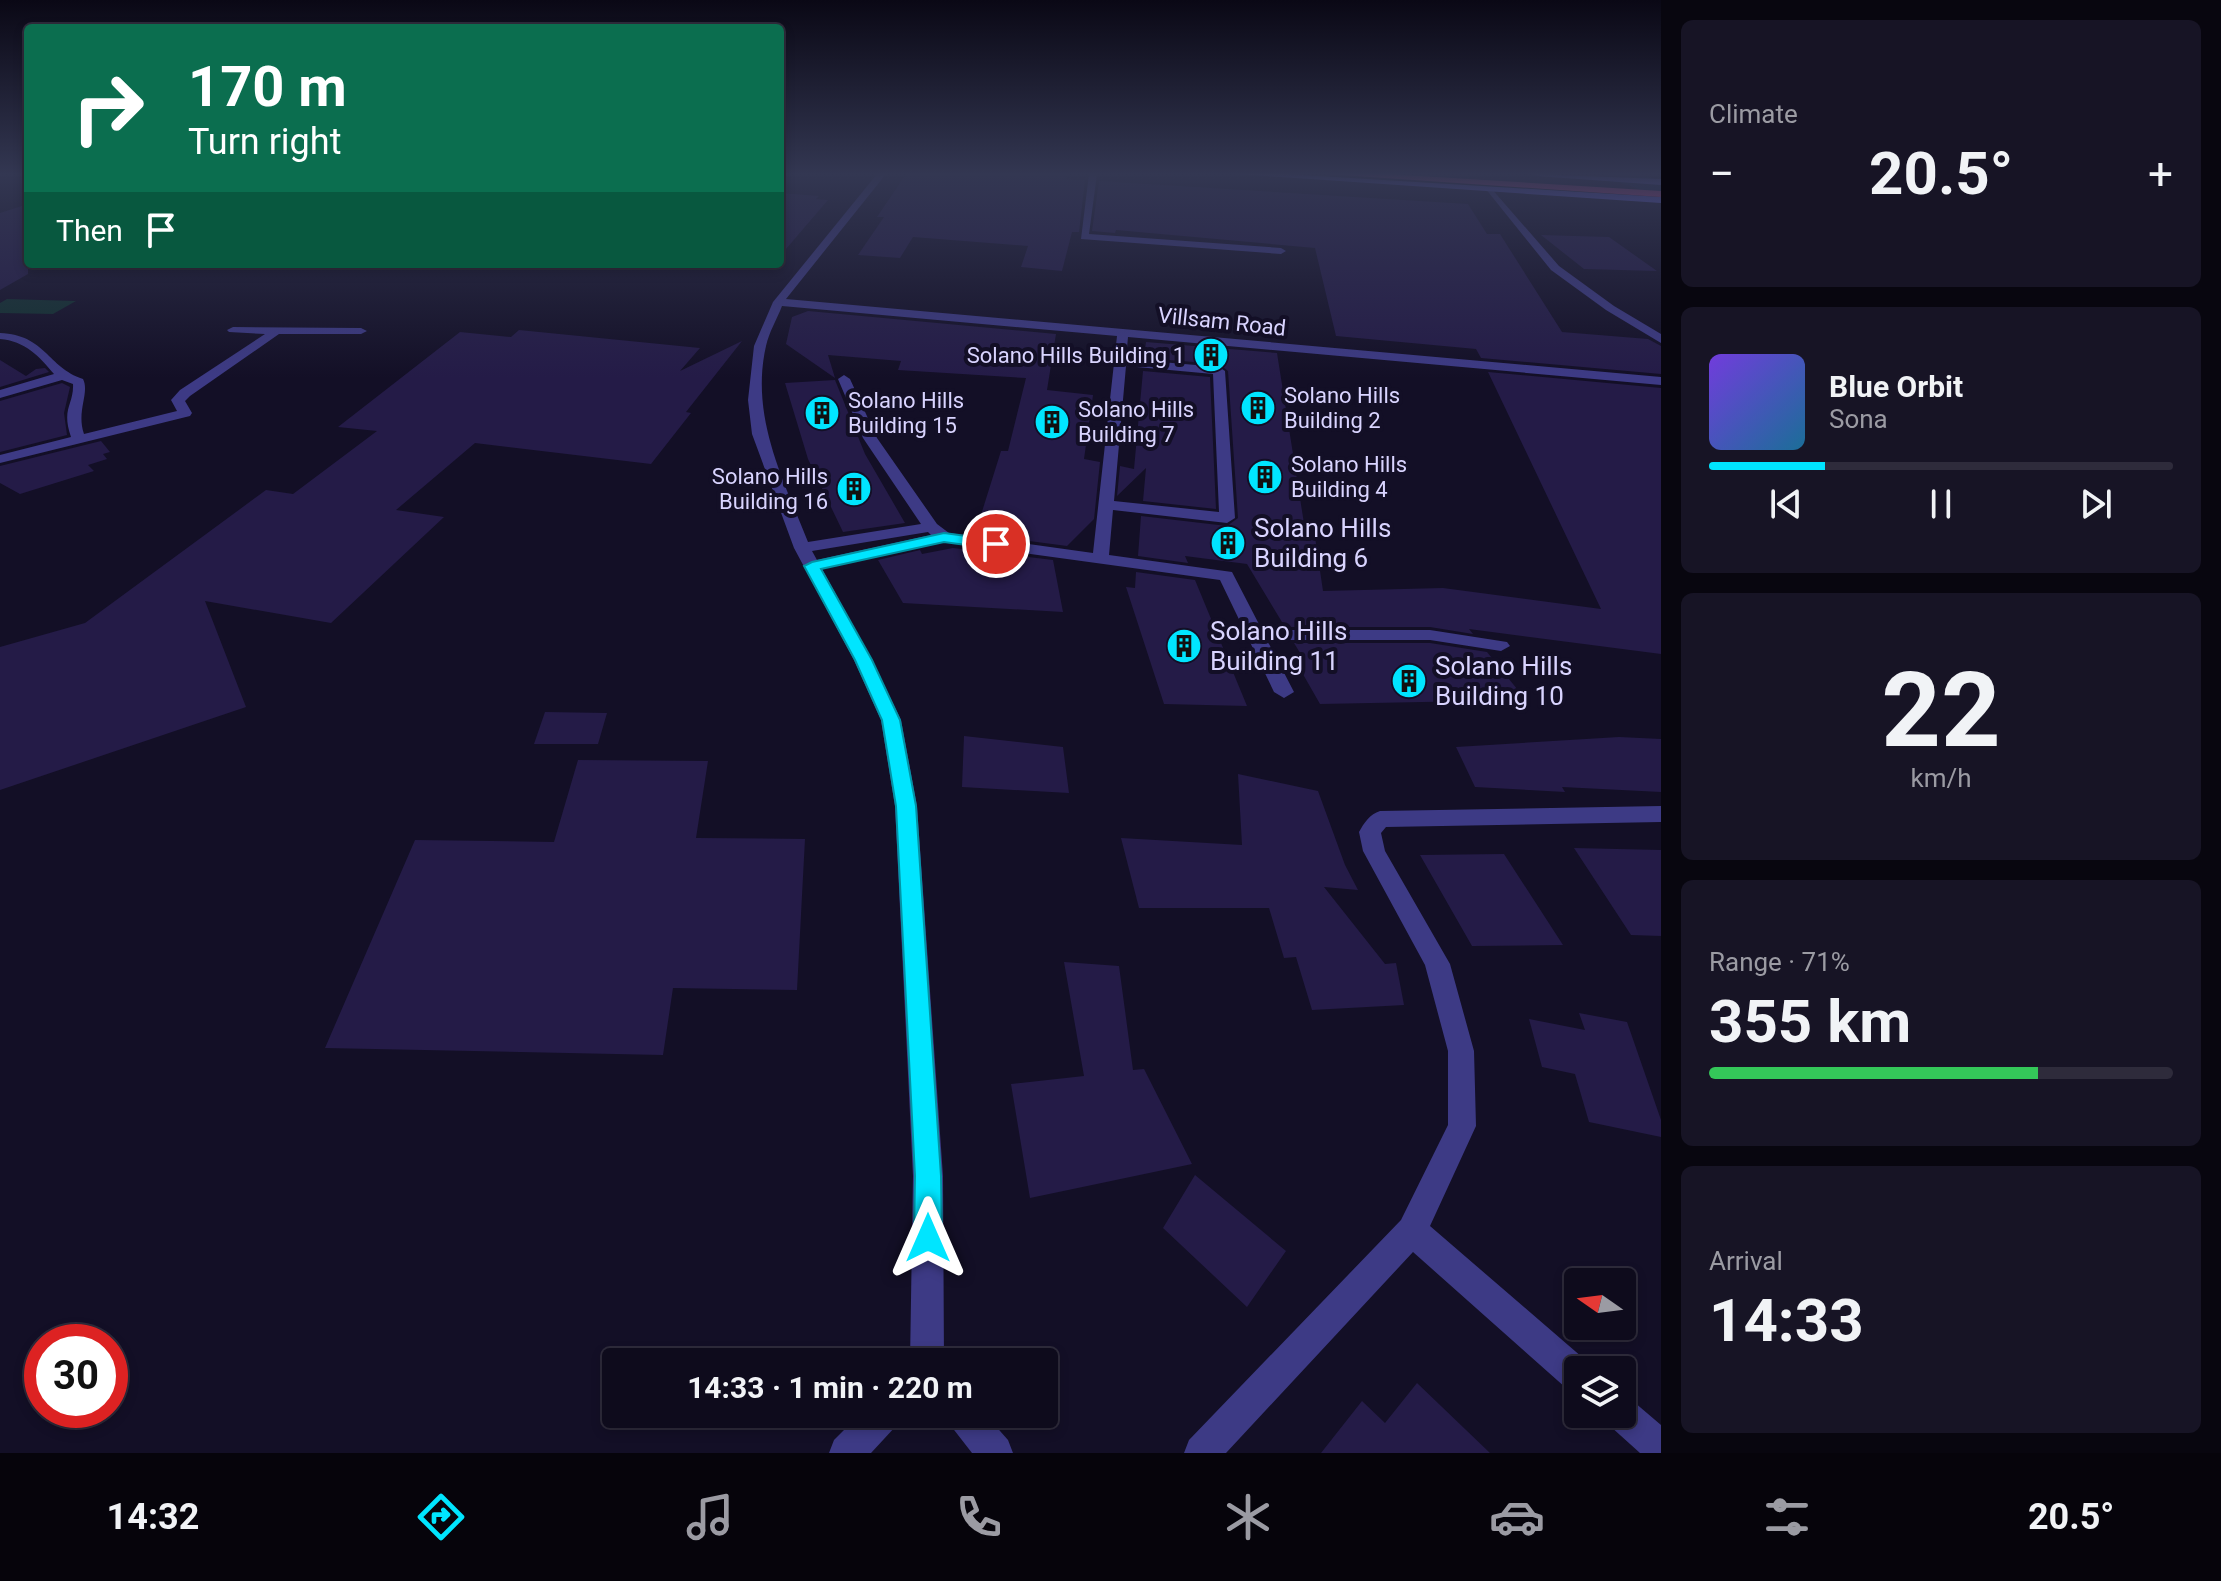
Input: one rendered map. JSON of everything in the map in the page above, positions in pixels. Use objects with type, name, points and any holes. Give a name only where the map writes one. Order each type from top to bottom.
[{"type":"street","points":[[827,242],[778,302],[760,346],[755,400],[759,434],[807,557],[863,660],[891,720],[906,806],[928,1176],[927,1348]]},
{"type":"street","points":[[1152,242],[1281,251]]},
{"type":"street","points":[[1533,242],[1555,268],[1610,308],[1661,339]]},
{"type":"street","name":"Villsam Road","points":[[778,302],[1661,381]]},
{"type":"street","points":[[233,330],[274,333],[361,331]]},
{"type":"street","points":[[1101,558],[1123,332]]},
{"type":"street","points":[[0,459],[185,413],[178,400],[185,393],[274,333]]},
{"type":"street","points":[[0,336],[16,337],[41,351],[62,376],[79,382],[81,389],[72,406],[72,422],[79,440]]},
{"type":"street","points":[[1108,505],[1227,518],[1219,371],[1120,362]]},
{"type":"street","points":[[0,394],[62,376]]},
{"type":"street","points":[[844,379],[870,438],[937,532]]},
{"type":"street","points":[[807,557],[845,541],[937,532],[1226,576],[1284,692]]},
{"type":"street","points":[[807,557],[854,557],[937,532]]},
{"type":"street","points":[[845,541],[854,557]]},
{"type":"street","points":[[1256,635],[1430,635],[1501,646]]},
{"type":"street","points":[[1202,1453],[1412,1231],[1462,1126],[1461,1051],[1437,964],[1374,851],[1370,832],[1380,819],[1661,814]]},
{"type":"street","points":[[1412,1231],[1564,1364]]},
{"type":"street","points":[[1636,1426],[1661,1448]]},
{"type":"street","points":[[847,1453],[871,1428]]},
{"type":"street","points":[[974,1428],[995,1453]]},
{"type":"green space","points":[[7,299],[76,301],[53,314],[0,313],[0,303]]},
{"type":"building","points":[[0,242],[24,242],[24,268],[28,268],[28,274],[0,290]]},
{"type":"building","points":[[867,242],[910,242],[900,258],[858,255]]},
{"type":"building","points":[[974,242],[1069,242],[1062,271],[1021,267],[1028,246]]},
{"type":"building","points":[[1247,242],[1505,242],[1562,332],[1648,339],[1661,346],[1661,374],[1481,358],[1476,349],[1336,336],[1315,248]]},
{"type":"building","points":[[1550,242],[1616,242],[1657,271],[1584,269]]},
{"type":"building","points":[[808,311],[1056,334],[1047,390],[1093,395],[1084,459],[1100,462],[1094,519],[1067,546],[975,534],[1001,451],[1008,451],[1026,378],[898,370],[901,361],[828,355],[835,378],[786,344],[792,317]]},
{"type":"building","points":[[519,330],[700,348],[680,371],[742,341],[686,412],[691,413],[651,464],[475,443],[396,510],[444,517],[331,623],[205,601],[246,707],[0,790],[0,647],[85,623],[266,490],[293,494],[377,431],[338,427],[460,332],[511,337]]},
{"type":"building","points":[[1146,342],[1277,353],[1306,536],[1315,537],[1323,591],[1443,588],[1601,609],[1488,372],[1661,388],[1661,654],[1469,629],[1473,634],[1430,627],[1285,627],[1247,564],[1185,556],[1188,563],[1138,556],[1141,516],[1227,526],[1238,518],[1228,371],[1219,364],[1144,358]]},
{"type":"building","points":[[0,360],[26,376],[36,369],[45,368],[49,372],[0,387]]},
{"type":"building","points":[[1143,371],[1210,377],[1216,509],[1143,501],[1146,468],[1117,496],[1120,466],[1134,469]]},
{"type":"building","points":[[835,380],[865,454],[905,523],[843,532],[808,459],[785,383]]},
{"type":"building","points":[[62,383],[70,387],[64,413],[67,435],[0,452],[0,401]]},
{"type":"building","points":[[101,441],[110,452],[103,454],[107,459],[88,465],[94,471],[20,494],[0,483],[0,466]]},
{"type":"building","points":[[953,548],[1053,560],[1063,612],[903,603],[878,560],[920,550],[922,554]]},
{"type":"building","name":"Solano Hills Building 11","points":[[1136,572],[1195,580],[1247,706],[1164,704],[1126,587],[1135,588]]},
{"type":"building","name":"Solano Hills Building 10","points":[[1294,643],[1430,643],[1487,652],[1526,700],[1320,704],[1296,662],[1305,661]]},
{"type":"building","points":[[545,712],[607,713],[598,744],[534,744]]},
{"type":"building","points":[[964,736],[1063,747],[1069,793],[962,787]]},
{"type":"building","points":[[1619,737],[1661,739],[1661,792],[1562,787],[1565,792],[1475,787],[1456,747]]},
{"type":"building","points":[[578,760],[708,761],[696,838],[805,839],[797,990],[673,988],[663,1055],[325,1048],[415,840],[554,842]]},
{"type":"building","points":[[1238,774],[1318,791],[1345,865],[1358,890],[1324,887],[1385,964],[1396,963],[1404,1005],[1312,1010],[1296,957],[1284,958],[1269,908],[1139,908],[1121,838],[1242,845]]},
{"type":"building","points":[[1574,848],[1661,850],[1661,936],[1631,935]]},
{"type":"building","points":[[1504,854],[1563,945],[1472,946],[1420,855]]},
{"type":"building","points":[[1064,962],[1119,966],[1133,1070],[1144,1069],[1192,1164],[1030,1198],[1011,1084],[1084,1076]]},
{"type":"building","points":[[1579,1013],[1627,1022],[1661,1120],[1661,1137],[1589,1122],[1575,1074],[1542,1067],[1529,1019],[1585,1030]]},
{"type":"building","points":[[1195,1175],[1286,1251],[1247,1307],[1163,1228]]},
{"type":"building","points":[[1417,1383],[1490,1453],[1321,1453],[1362,1401],[1385,1423]]},
{"type":"place","name":"Solano Hills Building 1","points":[[1211,355]]},
{"type":"place","name":"Solano Hills Building 2","points":[[1258,408]]},
{"type":"place","name":"Solano Hills Building 15","points":[[822,413]]},
{"type":"place","name":"Solano Hills Building 7","points":[[1052,422]]},
{"type":"place","name":"Solano Hills Building 4","points":[[1265,477]]},
{"type":"place","name":"Solano Hills Building 16","points":[[854,489]]},
{"type":"place","name":"Solano Hills Building 6","points":[[1228,543]]},
{"type":"place","name":"Solano Hills Building 11","points":[[1184,646]]},
{"type":"place","name":"Solano Hills Building 10","points":[[1409,681]]},
{"type":"route","points":[[928,1238],[928,1176],[906,806],[891,720],[863,660],[812,566],[944,537],[996,544]]}]
